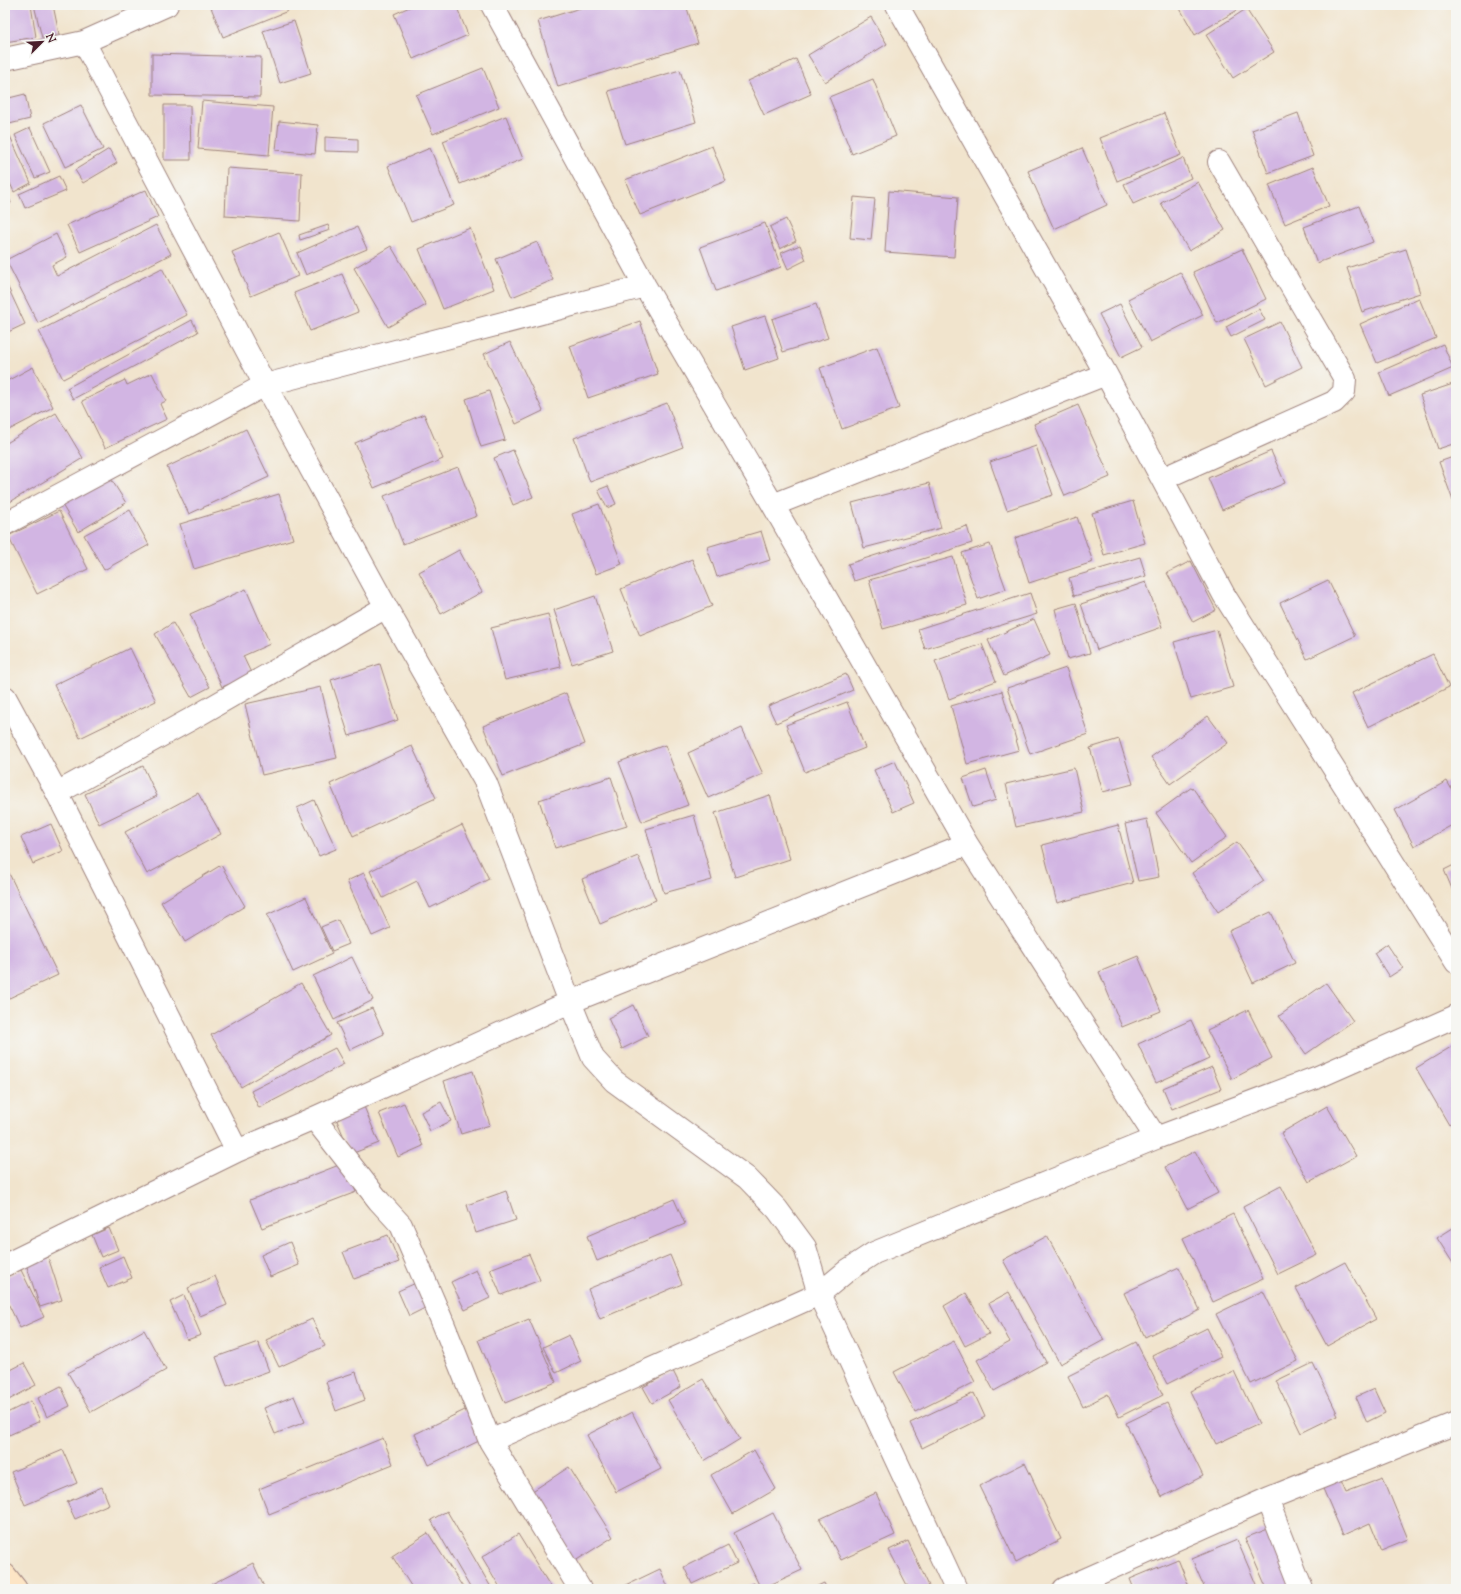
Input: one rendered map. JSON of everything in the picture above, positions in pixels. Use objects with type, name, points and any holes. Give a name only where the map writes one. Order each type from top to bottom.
[{"type":"main road","points":[[5,1575],[16,1589]]},
{"type":"street","points":[[5,59],[84,42],[167,5]]},
{"type":"street","points":[[492,5],[645,286],[773,505],[967,844],[1156,1138]]},
{"type":"street","points":[[897,5],[1106,374],[1224,595],[1456,962]]},
{"type":"street","points":[[84,42],[265,385],[386,607],[486,783],[593,1058],[614,1081],[747,1178],[777,1209],[805,1247],[818,1294],[956,1589]]},
{"type":"street","points":[[1162,479],[1334,402],[1344,392],[1345,379],[1219,162]]},
{"type":"street","points":[[5,524],[265,385],[645,286]]},
{"type":"street","points":[[773,505],[1106,374]]},
{"type":"street","points":[[56,793],[200,714],[386,607]]},
{"type":"street","points":[[5,697],[56,793],[237,1151]]},
{"type":"street","points":[[5,1265],[237,1151],[314,1118],[570,1002],[967,844]]},
{"type":"street","points":[[490,1441],[818,1294],[848,1270],[874,1253],[1156,1138],[1318,1077],[1456,1016]]},
{"type":"street","points":[[314,1118],[379,1201],[401,1225],[490,1441],[580,1589]]},
{"type":"street","points":[[1064,1589],[1267,1499],[1456,1423]]},
{"type":"street","points":[[1267,1499],[1302,1589]]},
{"type":"building","points":[[5,5],[31,5],[36,37],[5,42]]},
{"type":"building","points":[[34,5],[53,5],[59,34],[42,38]]},
{"type":"building","points":[[210,5],[286,5],[288,11],[223,37]]},
{"type":"building","points":[[414,5],[456,5],[468,35],[413,59],[394,14]]},
{"type":"building","points":[[590,5],[686,5],[698,43],[558,87],[538,21]]},
{"type":"building","points":[[1178,5],[1246,5],[1195,35]]},
{"type":"building","points":[[1246,9],[1274,52],[1233,78],[1206,35]]},
{"type":"building","points":[[871,17],[887,44],[825,82],[808,55]]},
{"type":"building","points":[[294,21],[311,73],[280,83],[263,31]]},
{"type":"building","points":[[152,54],[261,57],[260,97],[152,95]]},
{"type":"building","points":[[796,59],[811,94],[764,115],[748,81]]},
{"type":"building","points":[[483,68],[499,107],[433,134],[416,95]]},
{"type":"building","points":[[680,70],[696,122],[625,144],[608,91]]},
{"type":"building","points":[[873,79],[896,136],[852,154],[829,97]]},
{"type":"building","points":[[25,94],[30,119],[5,125],[5,99]]},
{"type":"building","points":[[202,101],[273,107],[269,155],[198,149]]},
{"type":"building","points":[[81,105],[103,149],[65,167],[44,123]]},
{"type":"building","points":[[164,105],[190,105],[191,160],[164,160]]},
{"type":"building","points":[[1164,113],[1181,155],[1117,181],[1100,138]]},
{"type":"building","points":[[1298,113],[1313,156],[1268,173],[1252,130]]},
{"type":"building","points":[[506,116],[523,159],[460,184],[443,141]]},
{"type":"building","points":[[279,121],[318,125],[315,154],[276,150]]},
{"type":"building","points":[[30,128],[50,172],[35,178],[15,135]]},
{"type":"building","points":[[10,136],[31,183],[14,192],[5,172],[5,138]]},
{"type":"building","points":[[325,137],[358,139],[358,152],[325,151]]},
{"type":"building","points":[[712,146],[726,181],[640,215],[625,180]]},
{"type":"building","points":[[430,148],[454,205],[411,222],[388,166]]},
{"type":"building","points":[[1082,148],[1107,205],[1054,229],[1028,171]]},
{"type":"building","points":[[109,149],[117,163],[83,183],[75,170]]},
{"type":"building","points":[[1183,158],[1191,178],[1133,204],[1124,184]]},
{"type":"building","points":[[1313,167],[1329,206],[1285,224],[1269,185]]},
{"type":"building","points":[[227,168],[302,173],[300,221],[225,216]]},
{"type":"building","points":[[59,176],[66,191],[25,208],[19,194]]},
{"type":"building","points":[[1198,182],[1225,230],[1189,251],[1161,203]]},
{"type":"building","points":[[5,189],[11,203],[5,206]]},
{"type":"building","points":[[146,190],[158,217],[80,252],[67,225]]},
{"type":"building","points":[[889,191],[958,197],[954,257],[885,252]]},
{"type":"building","points":[[854,197],[875,199],[871,240],[850,238]]},
{"type":"building","points":[[1359,206],[1373,242],[1317,263],[1304,227]]},
{"type":"building","points":[[786,219],[796,241],[780,249],[770,227]]},
{"type":"building","points":[[765,223],[781,267],[716,291],[700,247]]},
{"type":"building","points":[[156,225],[171,254],[38,323],[6,260],[56,234],[67,257],[52,265],[57,276]]},
{"type":"building","points":[[328,225],[330,230],[300,240],[299,235]]},
{"type":"building","points":[[357,227],[367,249],[306,275],[297,253]]},
{"type":"building","points":[[470,228],[494,289],[443,309],[419,249]]},
{"type":"building","points":[[279,232],[298,276],[251,296],[232,252]]},
{"type":"building","points":[[537,242],[553,280],[512,297],[496,259]]},
{"type":"building","points":[[800,245],[806,260],[788,269],[781,253]]},
{"type":"building","points":[[391,246],[426,305],[388,327],[354,268]]},
{"type":"building","points":[[1242,249],[1266,299],[1217,323],[1193,272]]},
{"type":"building","points":[[1406,249],[1420,293],[1362,312],[1347,268]]},
{"type":"building","points":[[162,268],[187,315],[63,379],[39,331]]},
{"type":"building","points":[[1180,272],[1203,315],[1150,342],[1128,299]]},
{"type":"building","points":[[342,274],[358,312],[310,331],[294,293]]},
{"type":"building","points":[[5,281],[25,324],[6,333],[5,332]]},
{"type":"building","points":[[1419,298],[1436,338],[1377,363],[1360,324]]},
{"type":"building","points":[[816,304],[828,338],[783,352],[772,319]]},
{"type":"building","points":[[1120,304],[1142,347],[1121,357],[1099,314]]},
{"type":"building","points":[[1259,309],[1265,320],[1231,337],[1226,327]]},
{"type":"building","points":[[765,316],[779,358],[745,370],[731,327]]},
{"type":"building","points":[[192,320],[198,332],[73,399],[67,388]]},
{"type":"building","points":[[640,321],[658,374],[588,398],[570,346]]},
{"type":"building","points":[[1280,322],[1302,367],[1266,385],[1244,339]]},
{"type":"building","points":[[510,342],[543,411],[516,424],[484,354]]},
{"type":"building","points":[[1443,344],[1453,368],[1389,396],[1379,372]]},
{"type":"building","points":[[877,347],[899,408],[842,429],[820,368]]},
{"type":"building","points":[[33,367],[53,407],[5,432],[5,382]]},
{"type":"building","points":[[152,373],[166,401],[160,404],[167,419],[105,448],[82,401],[125,380],[127,385]]},
{"type":"building","points":[[1456,383],[1456,443],[1438,449],[1420,395]]},
{"type":"building","points":[[489,391],[505,440],[481,447],[466,399]]},
{"type":"building","points":[[667,403],[683,447],[590,482],[574,438]]},
{"type":"building","points":[[1078,405],[1110,477],[1065,496],[1034,424]]},
{"type":"building","points":[[56,413],[83,458],[5,505],[5,444]]},
{"type":"building","points":[[424,414],[443,459],[374,488],[355,443]]},
{"type":"building","points":[[246,429],[269,477],[189,514],[167,467]]},
{"type":"building","points":[[1036,446],[1053,495],[1007,510],[990,462]]},
{"type":"building","points":[[513,450],[533,497],[513,505],[494,458]]},
{"type":"building","points":[[1271,451],[1285,483],[1222,510],[1208,478]]},
{"type":"building","points":[[1456,456],[1456,509],[1439,462]]},
{"type":"building","points":[[458,467],[477,516],[403,544],[384,496]]},
{"type":"building","points":[[108,474],[126,503],[78,532],[61,503]]},
{"type":"building","points":[[929,483],[941,528],[864,548],[852,503]]},
{"type":"building","points":[[608,486],[616,504],[607,508],[598,490]]},
{"type":"building","points":[[279,494],[293,539],[194,569],[180,524]]},
{"type":"building","points":[[1133,501],[1145,543],[1104,555],[1092,513]]},
{"type":"building","points":[[599,504],[622,564],[596,574],[572,514]]},
{"type":"building","points":[[130,510],[149,545],[104,570],[84,535]]},
{"type":"building","points":[[59,511],[88,569],[37,594],[8,536]]},
{"type":"building","points":[[1077,517],[1093,562],[1029,583],[1015,538]]},
{"type":"building","points":[[967,526],[972,543],[854,581],[848,564]]},
{"type":"building","points":[[761,531],[770,560],[717,577],[707,547]]},
{"type":"building","points":[[990,544],[1006,589],[978,599],[962,553]]},
{"type":"building","points":[[459,550],[482,592],[441,614],[419,572]]},
{"type":"building","points":[[953,557],[967,605],[883,629],[869,580]]},
{"type":"building","points":[[1140,557],[1146,576],[1074,596],[1069,578]]},
{"type":"building","points":[[692,559],[712,606],[640,636],[621,589]]},
{"type":"building","points":[[1191,561],[1216,610],[1193,622],[1167,573]]},
{"type":"building","points":[[1328,580],[1355,636],[1307,659],[1280,603]]},
{"type":"building","points":[[1146,582],[1162,627],[1097,650],[1081,604]]},
{"type":"building","points":[[246,589],[270,644],[243,656],[252,675],[222,687],[190,614]]},
{"type":"building","points":[[1030,593],[1037,614],[925,649],[918,629]]},
{"type":"building","points":[[595,596],[613,651],[572,664],[554,610]]},
{"type":"building","points":[[1076,603],[1090,653],[1068,659],[1055,609]]},
{"type":"building","points":[[548,614],[561,667],[505,680],[491,628]]},
{"type":"building","points":[[1034,619],[1050,655],[1004,676],[988,640]]},
{"type":"building","points":[[173,623],[210,687],[191,697],[155,634]]},
{"type":"building","points":[[1217,630],[1233,687],[1191,699],[1174,642]]},
{"type":"building","points":[[982,644],[996,681],[949,699],[935,661]]},
{"type":"building","points":[[130,648],[156,701],[80,738],[54,685]]},
{"type":"building","points":[[1433,654],[1449,687],[1368,727],[1352,693]]},
{"type":"building","points":[[380,664],[398,720],[349,736],[331,680]]},
{"type":"building","points":[[1066,668],[1088,734],[1030,754],[1007,688]]},
{"type":"building","points":[[846,674],[853,690],[776,723],[768,706]]},
{"type":"building","points":[[321,687],[337,758],[262,775],[245,704]]},
{"type":"building","points":[[1002,691],[1019,750],[967,764],[951,706]]},
{"type":"building","points":[[566,693],[585,744],[503,776],[483,726]]},
{"type":"building","points":[[847,702],[865,748],[805,772],[786,725]]},
{"type":"building","points":[[1208,716],[1228,743],[1170,784],[1151,757]]},
{"type":"building","points":[[742,728],[763,774],[708,798],[688,753]]},
{"type":"building","points":[[1119,739],[1133,784],[1103,792],[1090,748]]},
{"type":"building","points":[[665,745],[688,805],[642,822],[619,762]]},
{"type":"building","points":[[412,746],[436,798],[353,836],[330,784]]},
{"type":"building","points":[[895,761],[914,803],[893,812],[874,770]]},
{"type":"building","points":[[143,766],[157,796],[99,824],[85,794]]},
{"type":"building","points":[[1074,768],[1084,812],[1016,827],[1006,784]]},
{"type":"building","points":[[986,770],[996,800],[973,807],[963,778]]},
{"type":"building","points":[[611,777],[627,826],[555,848],[539,800]]},
{"type":"building","points":[[1447,781],[1456,797],[1456,823],[1414,846],[1395,810]]},
{"type":"building","points":[[1192,787],[1227,837],[1191,863],[1156,813]]},
{"type":"building","points":[[198,793],[221,834],[147,874],[125,832]]},
{"type":"building","points":[[770,795],[790,859],[735,877],[715,813]]},
{"type":"building","points":[[314,800],[336,849],[319,856],[297,808]]},
{"type":"building","points":[[694,815],[712,880],[664,893],[646,829]]},
{"type":"building","points":[[1147,819],[1159,877],[1138,881],[1125,824]]},
{"type":"building","points":[[51,824],[63,851],[33,864],[21,837]]},
{"type":"building","points":[[462,825],[489,879],[430,908],[417,881],[383,898],[370,871]]},
{"type":"building","points":[[1118,825],[1133,883],[1057,903],[1042,845]]},
{"type":"building","points":[[1237,842],[1264,881],[1218,912],[1192,873]]},
{"type":"building","points":[[638,856],[656,900],[600,924],[582,879]]},
{"type":"building","points":[[1456,864],[1456,898],[1444,870]]},
{"type":"building","points":[[5,865],[58,975],[5,1000]]},
{"type":"building","points":[[221,865],[245,906],[185,942],[161,902]]},
{"type":"building","points":[[364,873],[390,928],[372,936],[347,881]]},
{"type":"building","points":[[306,897],[332,954],[293,972],[267,915]]},
{"type":"building","points":[[1271,912],[1295,963],[1253,983],[1229,931]]},
{"type":"building","points":[[338,920],[349,944],[332,951],[321,927]]},
{"type":"building","points":[[1387,944],[1403,968],[1389,977],[1374,953]]},
{"type":"building","points":[[1138,956],[1161,1011],[1122,1027],[1099,972]]},
{"type":"building","points":[[352,957],[373,1000],[334,1020],[313,976]]},
{"type":"building","points":[[301,983],[331,1035],[241,1087],[211,1035]]},
{"type":"building","points":[[1326,983],[1353,1021],[1306,1054],[1279,1016]]},
{"type":"building","points":[[633,1005],[648,1036],[622,1049],[608,1018]]},
{"type":"building","points":[[372,1008],[384,1034],[350,1050],[337,1023]]},
{"type":"building","points":[[1248,1010],[1272,1058],[1232,1079],[1207,1030]]},
{"type":"building","points":[[1191,1020],[1209,1059],[1156,1083],[1138,1044]]},
{"type":"building","points":[[1456,1044],[1456,1120],[1449,1125],[1416,1068]]},
{"type":"building","points":[[335,1048],[344,1064],[259,1108],[251,1091]]},
{"type":"building","points":[[1212,1067],[1221,1089],[1172,1109],[1163,1088]]},
{"type":"building","points":[[473,1071],[490,1125],[461,1134],[444,1081]]},
{"type":"building","points":[[441,1102],[451,1121],[430,1131],[421,1112]]},
{"type":"building","points":[[404,1103],[423,1146],[398,1157],[379,1113]]},
{"type":"building","points":[[363,1104],[379,1143],[351,1154],[335,1116]]},
{"type":"building","points":[[1327,1106],[1356,1156],[1309,1182],[1281,1133]]},
{"type":"building","points":[[1195,1151],[1218,1193],[1187,1209],[1165,1167]]},
{"type":"building","points":[[344,1163],[356,1192],[262,1228],[250,1200]]},
{"type":"building","points":[[1281,1186],[1317,1255],[1278,1274],[1243,1206]]},
{"type":"building","points":[[506,1191],[516,1220],[476,1233],[467,1205]]},
{"type":"building","points":[[674,1199],[685,1224],[597,1261],[587,1236]]},
{"type":"building","points":[[1233,1214],[1263,1279],[1213,1302],[1183,1238]]},
{"type":"building","points":[[1456,1226],[1456,1268],[1437,1238]]},
{"type":"building","points":[[109,1228],[118,1250],[101,1257],[92,1235]]},
{"type":"building","points":[[388,1235],[399,1262],[354,1279],[343,1252]]},
{"type":"building","points":[[1047,1236],[1104,1340],[1060,1364],[1003,1260]]},
{"type":"building","points":[[290,1242],[299,1265],[270,1277],[261,1255]]},
{"type":"building","points":[[529,1254],[540,1280],[501,1295],[490,1269]]},
{"type":"building","points":[[670,1255],[682,1284],[600,1319],[588,1289]]},
{"type":"building","points":[[123,1256],[132,1278],[108,1288],[99,1267]]},
{"type":"building","points":[[48,1257],[62,1300],[40,1307],[26,1264]]},
{"type":"building","points":[[1345,1262],[1376,1319],[1327,1346],[1296,1288]]},
{"type":"building","points":[[1179,1267],[1200,1310],[1145,1337],[1124,1293]]},
{"type":"building","points":[[21,1270],[44,1317],[20,1328],[5,1297],[5,1277]]},
{"type":"building","points":[[476,1270],[490,1298],[465,1310],[451,1282]]},
{"type":"building","points":[[215,1276],[227,1305],[200,1316],[188,1288]]},
{"type":"building","points":[[418,1282],[429,1306],[409,1316],[398,1291]]},
{"type":"building","points":[[1263,1291],[1298,1361],[1251,1384],[1216,1314]]},
{"type":"building","points":[[1009,1292],[1046,1362],[994,1391],[977,1360],[1010,1342],[989,1303]]},
{"type":"building","points":[[966,1293],[989,1334],[965,1346],[944,1306]]},
{"type":"building","points":[[184,1295],[201,1335],[187,1340],[170,1302]]},
{"type":"building","points":[[312,1319],[325,1346],[279,1367],[266,1340]]},
{"type":"building","points":[[529,1319],[556,1382],[505,1403],[478,1340]]},
{"type":"building","points":[[1207,1328],[1221,1357],[1167,1384],[1152,1355]]},
{"type":"building","points":[[144,1330],[166,1370],[91,1412],[68,1373]]},
{"type":"building","points":[[569,1335],[581,1361],[556,1373],[543,1347]]},
{"type":"building","points":[[954,1341],[975,1382],[915,1412],[894,1372]]},
{"type":"building","points":[[258,1342],[269,1371],[227,1386],[216,1357]]},
{"type":"building","points":[[1136,1342],[1163,1395],[1119,1417],[1108,1394],[1083,1407],[1068,1376]]},
{"type":"building","points":[[24,1363],[36,1385],[5,1402],[5,1373]]},
{"type":"building","points":[[1313,1363],[1338,1415],[1301,1433],[1276,1381]]},
{"type":"building","points":[[673,1371],[681,1387],[652,1403],[643,1387]]},
{"type":"building","points":[[1234,1371],[1259,1424],[1216,1444],[1190,1391]]},
{"type":"building","points":[[356,1372],[365,1400],[336,1411],[326,1382]]},
{"type":"building","points":[[703,1379],[740,1439],[704,1461],[668,1400]]},
{"type":"building","points":[[61,1386],[70,1406],[47,1417],[38,1398]]},
{"type":"building","points":[[1374,1389],[1385,1413],[1367,1422],[1356,1397]]},
{"type":"building","points":[[974,1393],[985,1417],[922,1448],[910,1423]]},
{"type":"building","points":[[294,1396],[305,1422],[275,1434],[264,1408]]},
{"type":"building","points":[[31,1401],[40,1421],[9,1435],[5,1427],[5,1414]]},
{"type":"building","points":[[1167,1403],[1203,1476],[1162,1497],[1126,1423]]},
{"type":"building","points":[[467,1409],[481,1440],[429,1465],[415,1434]]},
{"type":"building","points":[[632,1412],[661,1469],[616,1492],[587,1435]]},
{"type":"building","points":[[383,1438],[393,1464],[269,1514],[259,1489]]},
{"type":"building","points":[[63,1450],[77,1483],[25,1505],[11,1472]]},
{"type":"building","points":[[754,1450],[776,1489],[733,1514],[711,1475]]},
{"type":"building","points":[[1025,1463],[1061,1539],[1016,1562],[979,1486]]},
{"type":"building","points":[[569,1467],[613,1537],[572,1563],[528,1494]]},
{"type":"building","points":[[1339,1476],[1346,1492],[1383,1478],[1408,1539],[1381,1550],[1370,1523],[1343,1535],[1321,1484]]},
{"type":"building","points":[[102,1487],[109,1504],[75,1519],[67,1502]]},
{"type":"building","points":[[876,1493],[895,1535],[841,1560],[820,1519]]},
{"type":"building","points":[[447,1511],[492,1589],[471,1589],[431,1520]]},
{"type":"building","points":[[773,1513],[802,1570],[761,1589],[734,1533]]},
{"type":"building","points":[[1273,1527],[1298,1589],[1267,1589],[1245,1538]]},
{"type":"building","points":[[428,1533],[464,1589],[413,1589],[392,1556]]},
{"type":"building","points":[[518,1534],[552,1589],[501,1589],[482,1557]]},
{"type":"building","points":[[1237,1540],[1258,1589],[1205,1589],[1192,1559]]},
{"type":"building","points":[[908,1541],[929,1586],[923,1589],[909,1589],[889,1550]]},
{"type":"building","points":[[728,1545],[737,1563],[692,1584],[684,1567]]},
{"type":"building","points":[[1178,1559],[1190,1589],[1134,1589],[1130,1579]]},
{"type":"building","points":[[253,1563],[265,1589],[202,1589]]},
{"type":"building","points":[[660,1569],[669,1589],[618,1589]]},
{"type":"building","points":[[754,1583],[757,1589],[742,1589]]},
{"type":"building","points":[[824,1583],[827,1589],[811,1589]]}]
